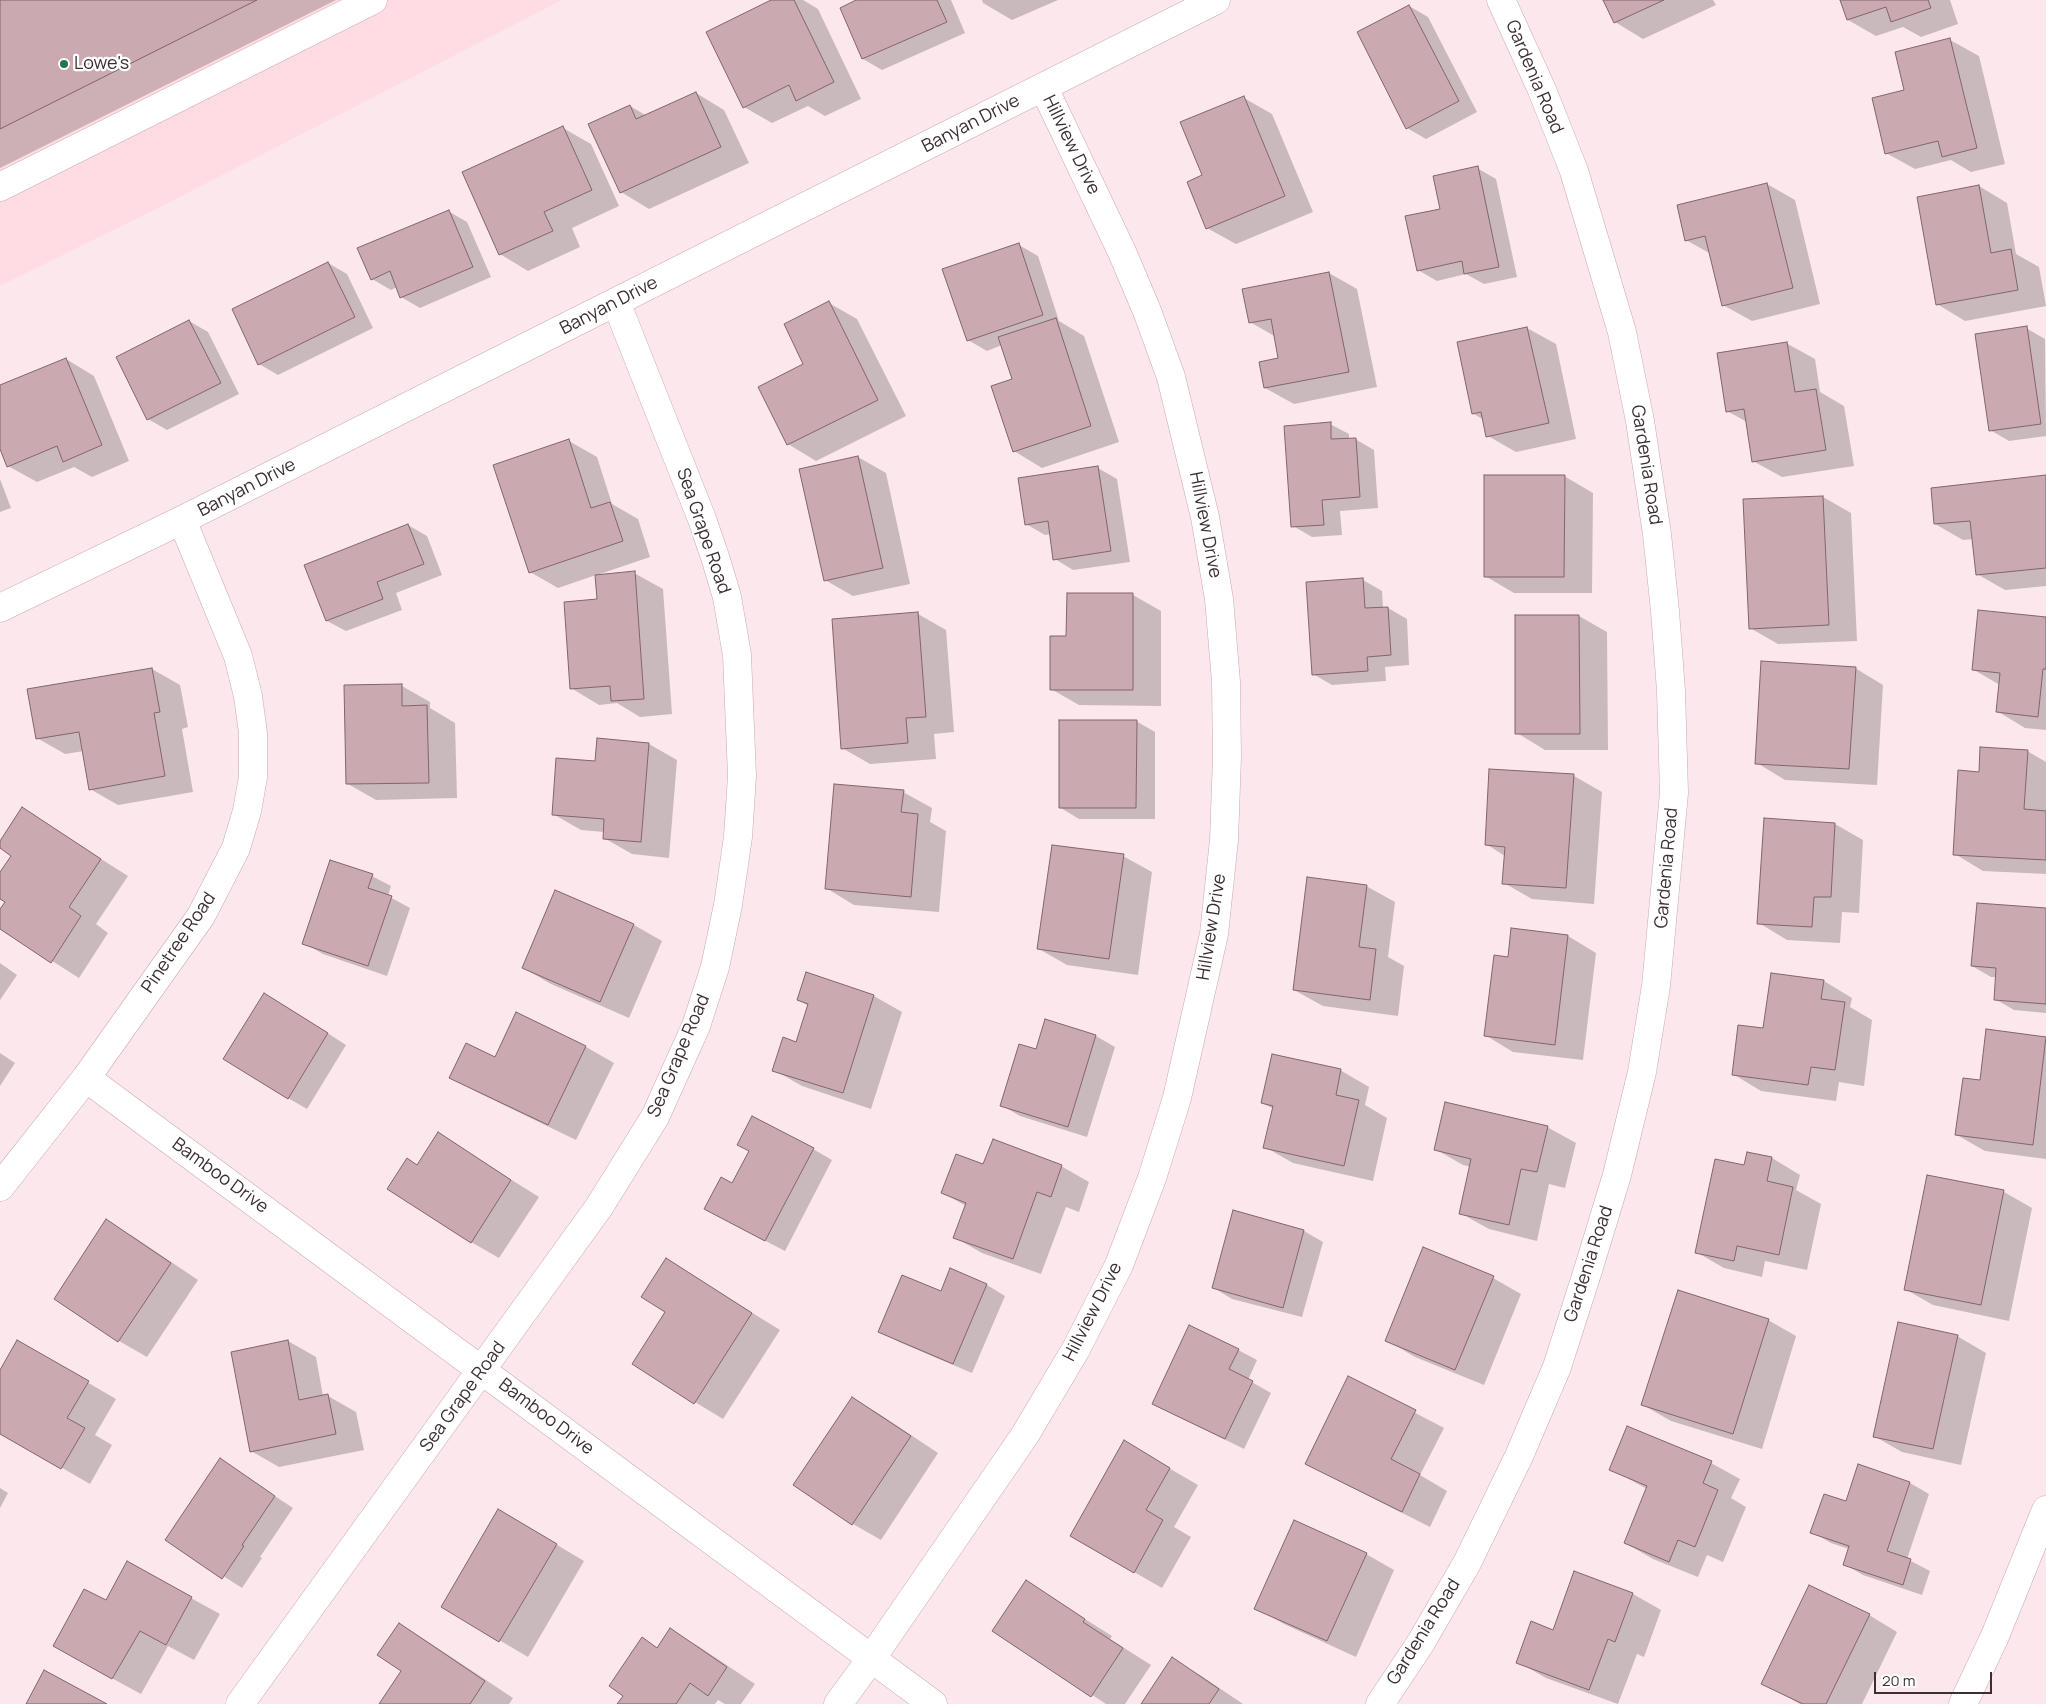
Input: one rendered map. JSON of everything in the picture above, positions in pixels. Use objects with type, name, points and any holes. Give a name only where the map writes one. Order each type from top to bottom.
[{"type":"street","points":[[0,187],[373,0]]},
{"type":"street","name":"Banyan Drive","points":[[0,608],[182,520],[1216,0]]},
{"type":"street","name":"Gardenia Road","points":[[1380,1704],[1420,1644],[1467,1563],[1557,1367],[1617,1175],[1642,1072],[1656,986],[1673,802],[1671,691],[1657,534],[1640,421],[1622,332],[1574,171],[1542,90],[1500,0]]},
{"type":"street","name":"Hillview Drive","points":[[838,1704],[1025,1435],[1076,1349],[1119,1265],[1152,1178],[1177,1098],[1214,934],[1224,840],[1227,757],[1226,682],[1219,600],[1205,517],[1171,377],[1147,311],[1122,252],[1044,88]]},
{"type":"street","name":"Sea Grape Road","points":[[240,1704],[599,1207],[655,1117],[696,1026],[715,966],[728,905],[738,837],[742,776],[737,655],[727,598],[702,519],[616,302]]},
{"type":"street","name":"Pinetree Road","points":[[0,1187],[86,1078],[201,916],[236,848],[247,811],[253,777],[253,732],[248,696],[238,656],[182,520]]},
{"type":"street","name":"Bamboo Drive","points":[[86,1078],[933,1704]]},
{"type":"street","points":[[1963,1704],[1996,1636],[2046,1510]]},
{"type":"shaded area","points":[[0,0],[562,0],[166,204],[0,286]]},
{"type":"building","name":"Lowe's","points":[[0,0],[257,0],[0,129]]},
{"type":"building","points":[[771,0],[794,0],[834,82],[796,101],[789,85],[743,108],[706,32]]},
{"type":"building","points":[[856,0],[937,0],[947,22],[862,59],[840,8]]},
{"type":"building","points":[[1603,0],[1664,0],[1614,23]]},
{"type":"building","points":[[1840,0],[1928,0],[1931,8],[1891,22],[1886,7],[1847,20]]},
{"type":"building","points":[[1409,5],[1459,101],[1406,129],[1357,32]]},
{"type":"building","points":[[1950,38],[1977,148],[1942,157],[1938,141],[1885,154],[1872,98],[1904,90],[1895,52]]},
{"type":"building","points":[[696,92],[721,147],[620,193],[588,124],[630,105],[636,119]]},
{"type":"building","points":[[1244,96],[1285,196],[1206,229],[1187,182],[1202,175],[1180,122]]},
{"type":"building","points":[[563,126],[592,190],[544,212],[553,231],[499,255],[462,172]]},
{"type":"building","points":[[1478,166],[1499,267],[1464,274],[1462,261],[1417,271],[1405,216],[1440,209],[1433,176]]},
{"type":"building","points":[[1767,183],[1793,288],[1722,306],[1705,236],[1685,241],[1677,205]]},
{"type":"building","points":[[1979,185],[1991,253],[2011,249],[2018,290],[1936,305],[1917,197]]},
{"type":"building","points":[[449,210],[473,267],[400,298],[390,271],[371,280],[357,248]]},
{"type":"building","points":[[1019,243],[1043,315],[967,341],[942,269]]},
{"type":"building","points":[[328,262],[355,317],[258,365],[232,309]]},
{"type":"building","points":[[1329,272],[1349,372],[1264,388],[1259,362],[1278,358],[1271,319],[1249,323],[1242,289]]},
{"type":"building","points":[[829,301],[878,400],[787,445],[758,387],[803,364],[784,324]]},
{"type":"building","points":[[1056,318],[1091,426],[1013,452],[991,386],[1012,379],[998,337]]},
{"type":"building","points":[[189,320],[221,383],[147,420],[116,357]]},
{"type":"building","points":[[2027,326],[2041,424],[1989,431],[1975,334]]},
{"type":"building","points":[[1527,327],[1549,423],[1486,437],[1481,412],[1472,414],[1457,342]]},
{"type":"building","points":[[1787,342],[1795,392],[1816,389],[1826,450],[1752,462],[1744,409],[1726,412],[1717,353]]},
{"type":"building","points":[[66,358],[102,445],[63,462],[57,446],[7,467],[0,449],[0,385]]},
{"type":"building","points":[[1331,422],[1331,439],[1356,438],[1360,497],[1322,500],[1324,525],[1291,527],[1284,426]]},
{"type":"building","points":[[569,439],[591,508],[610,502],[623,541],[529,573],[493,465]]},
{"type":"building","points":[[858,456],[883,568],[824,581],[799,469]]},
{"type":"building","points":[[1098,466],[1111,551],[1053,560],[1048,521],[1025,525],[1018,478]]},
{"type":"building","points":[[1484,475],[1565,475],[1564,577],[1484,577]]},
{"type":"building","points":[[2046,475],[2046,568],[1976,575],[1970,521],[1934,524],[1931,488]]},
{"type":"building","points":[[1823,496],[1829,625],[1749,629],[1743,499]]},
{"type":"building","points":[[408,524],[424,564],[377,582],[383,599],[326,621],[304,565]]},
{"type":"building","points":[[635,571],[644,699],[611,701],[610,686],[570,689],[564,602],[597,599],[595,575]]},
{"type":"building","points":[[1363,578],[1365,608],[1388,607],[1391,655],[1367,657],[1368,671],[1312,675],[1306,582]]},
{"type":"building","points":[[1067,593],[1133,593],[1133,690],[1050,690],[1050,636],[1066,636]]},
{"type":"building","points":[[1978,610],[2046,617],[2046,669],[2043,669],[2038,717],[1996,712],[2000,673],[1972,670]]},
{"type":"building","points":[[918,612],[926,717],[906,718],[908,743],[841,749],[832,619]]},
{"type":"building","points":[[1515,615],[1579,615],[1580,734],[1515,734]]},
{"type":"building","points":[[1761,661],[1856,667],[1849,769],[1755,764]]},
{"type":"building","points":[[152,668],[160,712],[154,713],[165,776],[89,790],[79,732],[36,739],[27,689]]},
{"type":"building","points":[[402,684],[402,706],[427,705],[429,783],[346,784],[344,685]]},
{"type":"building","points":[[1059,720],[1137,720],[1136,808],[1059,808]]},
{"type":"building","points":[[597,738],[649,743],[641,842],[603,839],[604,819],[552,815],[556,758],[595,761]]},
{"type":"building","points":[[1980,747],[2028,750],[2024,809],[2046,811],[2046,860],[1953,855],[1958,770],[1979,772]]},
{"type":"building","points":[[1489,769],[1574,774],[1566,888],[1502,884],[1505,847],[1485,845]]},
{"type":"building","points":[[834,784],[904,790],[901,812],[918,814],[911,897],[825,889]]},
{"type":"building","points":[[22,807],[101,859],[69,907],[81,916],[51,963],[0,929],[0,909],[5,902],[0,899],[0,872],[11,856],[0,848],[0,841]]},
{"type":"building","points":[[1764,818],[1835,823],[1831,897],[1814,897],[1812,927],[1757,924]]},
{"type":"building","points":[[1052,845],[1124,854],[1109,959],[1037,949]]},
{"type":"building","points":[[330,860],[373,874],[368,888],[392,896],[368,966],[302,944]]},
{"type":"building","points":[[1307,877],[1367,885],[1359,947],[1376,949],[1370,1000],[1293,990]]},
{"type":"building","points":[[555,890],[634,924],[600,1002],[522,968]]},
{"type":"building","points":[[1977,903],[2046,908],[2046,1004],[1994,1000],[1996,968],[1971,966]]},
{"type":"building","points":[[1511,928],[1568,935],[1555,1045],[1484,1036],[1494,955],[1508,957]]},
{"type":"building","points":[[806,972],[874,995],[843,1093],[772,1071],[783,1037],[796,1042],[808,1004],[797,1000]]},
{"type":"building","points":[[1771,973],[1824,980],[1821,999],[1845,1002],[1835,1070],[1811,1067],[1808,1085],[1732,1075],[1738,1025],[1763,1028]]},
{"type":"building","points":[[264,993],[328,1033],[288,1099],[223,1059]]},
{"type":"building","points":[[516,1012],[586,1046],[548,1125],[449,1078],[466,1043],[495,1057]]},
{"type":"building","points":[[1045,1019],[1096,1035],[1068,1127],[1000,1106],[1019,1044],[1036,1049]]},
{"type":"building","points":[[1986,1029],[2046,1037],[2033,1145],[1955,1135],[1963,1078],[1980,1080]]},
{"type":"building","points":[[1272,1054],[1341,1069],[1336,1095],[1359,1100],[1344,1166],[1263,1148],[1273,1106],[1261,1103]]},
{"type":"building","points":[[1445,1102],[1548,1126],[1537,1172],[1521,1169],[1509,1225],[1459,1214],[1471,1159],[1434,1150]]},
{"type":"building","points":[[752,1116],[814,1148],[765,1241],[704,1209],[721,1177],[732,1183],[749,1151],[737,1145]]},
{"type":"building","points":[[438,1132],[511,1180],[471,1243],[387,1189],[407,1158],[417,1165]]},
{"type":"building","points":[[993,1139],[1062,1165],[1051,1197],[1037,1192],[1013,1259],[953,1238],[966,1203],[941,1193],[956,1154],[983,1164]]},
{"type":"building","points":[[1747,1152],[1772,1157],[1767,1181],[1793,1187],[1779,1255],[1737,1246],[1734,1261],[1695,1253],[1715,1159],[1744,1165]]},
{"type":"building","points":[[1927,1175],[2004,1190],[1981,1305],[1904,1290]]},
{"type":"building","points":[[1233,1210],[1304,1230],[1283,1308],[1212,1288]]},
{"type":"building","points":[[106,1219],[171,1263],[118,1342],[54,1299]]},
{"type":"building","points":[[1423,1247],[1494,1276],[1455,1370],[1385,1341]]},
{"type":"building","points":[[666,1258],[752,1313],[694,1404],[632,1364],[665,1312],[641,1297]]},
{"type":"building","points":[[950,1268],[987,1284],[953,1364],[878,1332],[902,1275],[941,1291]]},
{"type":"building","points":[[1678,1290],[1769,1319],[1733,1434],[1641,1405]]},
{"type":"building","points":[[1898,1322],[1958,1335],[1933,1449],[1873,1437]]},
{"type":"building","points":[[1189,1325],[1239,1349],[1229,1369],[1253,1381],[1225,1439],[1152,1404]]},
{"type":"building","points":[[17,1340],[89,1381],[67,1418],[85,1428],[61,1469],[0,1434],[0,1370]]},
{"type":"building","points":[[288,1340],[299,1400],[328,1394],[336,1434],[250,1452],[231,1352]]},
{"type":"building","points":[[1348,1376],[1416,1410],[1391,1459],[1420,1474],[1402,1512],[1305,1464]]},
{"type":"building","points":[[852,1397],[911,1436],[852,1525],[793,1485]]},
{"type":"building","points":[[1627,1426],[1712,1461],[1703,1483],[1718,1490],[1695,1547],[1678,1540],[1669,1562],[1624,1543],[1647,1486],[1609,1470]]},
{"type":"building","points":[[1124,1440],[1170,1468],[1146,1510],[1163,1520],[1134,1573],[1070,1536]]},
{"type":"building","points":[[220,1458],[275,1496],[222,1579],[165,1540]]},
{"type":"building","points":[[1858,1464],[1910,1482],[1887,1551],[1911,1559],[1903,1585],[1843,1565],[1849,1546],[1810,1533],[1824,1494],[1846,1501]]},
{"type":"building","points":[[498,1509],[557,1544],[499,1642],[441,1607]]},
{"type":"building","points":[[1294,1520],[1367,1553],[1327,1641],[1254,1609]]},
{"type":"building","points":[[127,1561],[192,1597],[166,1645],[140,1631],[112,1679],[53,1646],[84,1589],[106,1600]]},
{"type":"building","points":[[1574,1571],[1633,1593],[1615,1642],[1608,1639],[1589,1690],[1516,1663],[1531,1621],[1553,1630]]},
{"type":"building","points":[[1026,1580],[1085,1619],[1083,1622],[1123,1648],[1091,1697],[992,1631]]},
{"type":"building","points":[[1809,1585],[1870,1614],[1826,1704],[1803,1704],[1761,1684]]},
{"type":"building","points":[[399,1623],[485,1681],[470,1704],[379,1704],[401,1671],[377,1655]]},
{"type":"building","points":[[670,1628],[727,1667],[708,1696],[690,1683],[676,1704],[617,1704],[623,1696],[609,1686],[642,1637],[657,1648]]},
{"type":"building","points":[[1172,1657],[1219,1689],[1209,1704],[1141,1704]]},
{"type":"building","points":[[44,1670],[107,1704],[26,1704]]},
{"type":"place","name":"Lowe's","points":[[64,64]]}]
